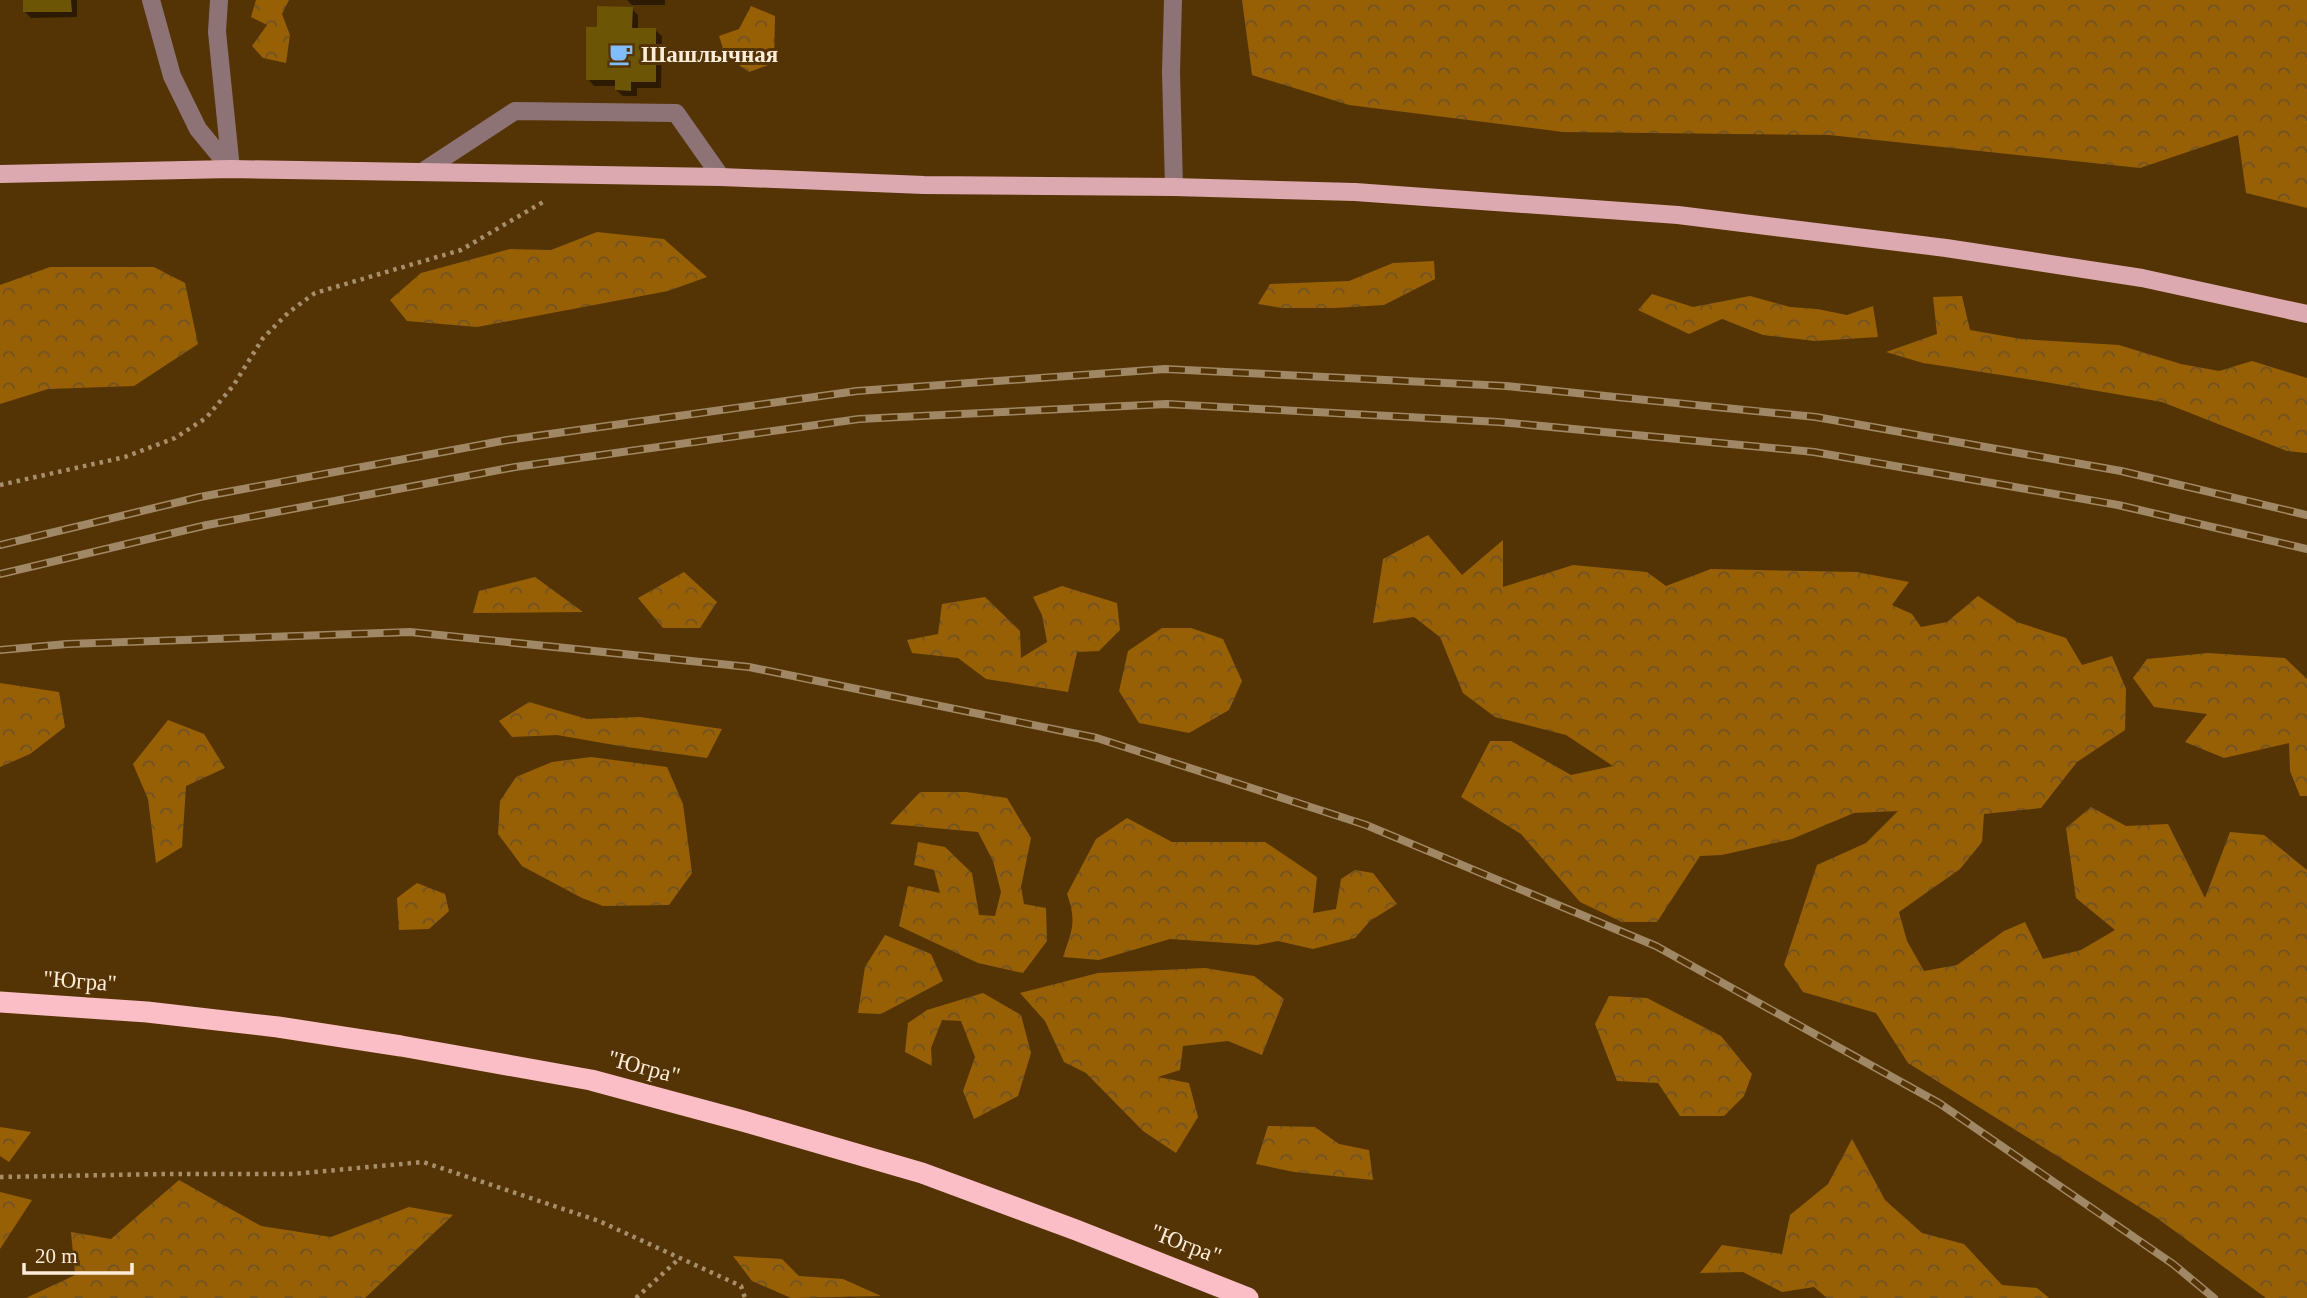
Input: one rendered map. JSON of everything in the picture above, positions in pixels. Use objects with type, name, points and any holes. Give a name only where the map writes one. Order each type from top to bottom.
[{"type":"highway","name":"\"Югра\"","points":[[0,1002],[147,1013],[278,1027],[591,1080],[922,1173],[1248,1298]]},
{"type":"main road","points":[[0,174],[231,169],[1355,192],[1678,215],[1946,248],[2142,278],[2307,314]]},
{"type":"street","points":[[151,0],[172,75],[198,129],[231,169]]},
{"type":"street","points":[[219,0],[217,32],[231,169]]},
{"type":"street","points":[[1173,0],[1171,72],[1174,187]]},
{"type":"street","points":[[422,172],[516,111],[676,113],[721,177]]},
{"type":"path","points":[[0,485],[125,457],[176,438],[206,418],[233,386],[263,338],[289,312],[315,293],[461,250],[590,175]]},
{"type":"path","points":[[0,1177],[293,1174],[423,1162],[598,1221],[741,1286],[745,1298]]},
{"type":"path","points":[[636,1298],[680,1258]]},
{"type":"green space","points":[[256,0],[289,0],[282,14],[290,35],[286,63],[263,58],[252,46],[267,25],[251,17]]},
{"type":"green space","points":[[1242,0],[2307,0],[2307,208],[2246,193],[2238,135],[2140,168],[1829,135],[1563,132],[1349,105],[1252,75]]},
{"type":"green space","points":[[751,6],[775,16],[774,63],[749,72],[725,55],[719,36],[739,29]]},
{"type":"green space","points":[[597,232],[664,239],[707,277],[668,291],[477,327],[407,321],[390,300],[421,273],[510,249],[551,250]]},
{"type":"green space","points":[[1434,261],[1435,279],[1384,305],[1282,308],[1258,304],[1270,284],[1349,281],[1393,263]]},
{"type":"green space","points":[[50,267],[154,267],[185,283],[198,344],[134,386],[48,389],[0,404],[0,285]]},
{"type":"green space","points":[[1652,294],[1693,307],[1750,296],[1790,307],[1847,315],[1873,306],[1878,337],[1815,341],[1763,335],[1722,319],[1689,334],[1638,310]]},
{"type":"green space","points":[[1962,296],[1970,330],[2021,339],[2119,345],[2181,364],[2219,371],[2252,361],[2307,378],[2307,453],[2287,451],[2162,402],[1923,363],[1886,352],[1937,334],[1933,297]]},
{"type":"green space","points":[[1428,535],[1462,575],[1503,540],[1503,587],[1573,565],[1647,572],[1666,586],[1711,569],[1857,572],[1909,582],[1892,605],[1912,614],[1921,627],[1947,622],[1978,596],[2017,622],[2066,638],[2082,665],[2112,656],[2126,689],[2125,730],[2077,762],[2041,808],[1984,814],[1982,842],[1960,869],[1899,912],[1907,941],[1924,971],[1957,965],[2004,931],[2025,922],[2043,959],[2081,950],[2115,930],[2076,898],[2066,828],[2091,807],[2126,826],[2168,824],[2205,898],[2230,832],[2264,835],[2307,870],[2307,1298],[2266,1298],[2157,1218],[1908,1063],[1876,1013],[1803,992],[1784,965],[1817,865],[1866,843],[1898,811],[1854,813],[1792,839],[1722,855],[1700,856],[1657,922],[1622,922],[1580,902],[1521,834],[1461,797],[1490,741],[1511,741],[1571,775],[1613,766],[1566,735],[1495,717],[1463,693],[1440,637],[1414,617],[1373,623],[1383,559]]},
{"type":"green space","points":[[684,572],[717,602],[700,628],[663,628],[638,598]]},
{"type":"green space","points":[[535,577],[583,612],[473,613],[479,591]]},
{"type":"green space","points":[[1062,586],[1117,603],[1120,630],[1099,651],[1077,652],[1068,692],[986,679],[958,658],[912,653],[907,640],[938,634],[942,604],[985,597],[1020,631],[1021,658],[1047,642],[1042,615],[1033,597]]},
{"type":"green space","points":[[1162,628],[1191,628],[1223,639],[1242,681],[1229,710],[1189,733],[1139,723],[1119,691],[1128,651]]},
{"type":"green space","points":[[2208,653],[2285,658],[2307,679],[2307,796],[2300,796],[2290,771],[2289,743],[2224,758],[2185,742],[2207,714],[2154,707],[2133,678],[2147,659]]},
{"type":"green space","points":[[0,683],[59,692],[65,727],[30,754],[0,767]]},
{"type":"green space","points":[[529,702],[587,719],[640,717],[722,729],[707,758],[557,735],[512,737],[499,721]]},
{"type":"green space","points":[[168,720],[204,734],[225,768],[186,786],[182,847],[156,863],[148,799],[133,764]]},
{"type":"green space","points":[[591,757],[667,767],[683,804],[692,873],[669,905],[603,906],[582,898],[522,866],[498,834],[500,801],[516,777],[552,762]]},
{"type":"green space","points":[[920,792],[966,792],[1007,798],[1031,838],[1021,887],[1024,904],[1046,908],[1047,941],[1023,973],[978,963],[899,926],[908,886],[940,893],[934,870],[914,865],[918,842],[945,847],[972,873],[979,915],[995,916],[1001,892],[993,861],[978,832],[890,824]]},
{"type":"green space","points":[[1127,818],[1172,842],[1265,842],[1317,877],[1313,913],[1336,909],[1341,879],[1355,870],[1373,873],[1397,904],[1370,921],[1355,938],[1313,949],[1278,941],[1257,945],[1170,939],[1099,960],[1063,957],[1072,926],[1072,912],[1067,894],[1096,839]]},
{"type":"green space","points":[[417,883],[445,894],[449,911],[429,929],[399,930],[397,898]]},
{"type":"green space","points":[[885,935],[931,954],[943,981],[881,1014],[858,1013],[865,967]]},
{"type":"green space","points":[[1205,968],[1254,976],[1284,999],[1262,1055],[1228,1041],[1183,1046],[1180,1070],[1158,1077],[1189,1083],[1198,1117],[1176,1153],[1143,1131],[1086,1073],[1064,1062],[1045,1021],[1020,993],[1098,973]]},
{"type":"green space","points":[[983,993],[1021,1015],[1031,1053],[1018,1096],[974,1119],[963,1091],[975,1057],[961,1021],[942,1020],[931,1048],[932,1066],[905,1052],[908,1023],[927,1010]]},
{"type":"green space","points":[[1609,996],[1647,998],[1721,1036],[1752,1074],[1744,1096],[1724,1116],[1680,1116],[1658,1083],[1617,1081],[1595,1024]]},
{"type":"green space","points":[[1268,1126],[1315,1127],[1339,1144],[1369,1150],[1373,1180],[1294,1172],[1256,1164]]},
{"type":"green space","points":[[0,1127],[31,1132],[9,1162],[0,1156]]},
{"type":"green space","points":[[1852,1139],[1885,1200],[1922,1233],[1964,1244],[2002,1285],[2037,1288],[2049,1298],[1827,1298],[1814,1287],[1782,1292],[1743,1272],[1700,1273],[1722,1245],[1782,1254],[1790,1215],[1828,1184]]},
{"type":"green space","points":[[179,1180],[261,1226],[331,1237],[409,1207],[453,1215],[365,1298],[26,1298],[75,1275],[71,1232],[111,1239]]},
{"type":"green space","points":[[0,1192],[32,1200],[0,1249]]},
{"type":"green space","points":[[733,1256],[782,1259],[799,1276],[843,1279],[881,1296],[791,1298],[752,1281]]},
{"type":"building","points":[[23,0],[71,0],[72,12],[23,12]]},
{"type":"building","name":"Шашлычная","points":[[597,6],[633,7],[632,28],[656,28],[656,82],[631,82],[631,91],[615,90],[615,80],[586,80],[586,27],[597,27]]},
{"type":"railway","points":[[0,545],[200,497],[507,440],[857,391],[1165,369],[1506,386],[1816,417],[2121,471],[2307,515]]},
{"type":"railway","points":[[0,574],[207,525],[515,467],[859,419],[1167,404],[1499,422],[1814,452],[2118,505],[2307,549]]},
{"type":"railway","points":[[0,650],[67,644],[410,632],[749,667],[1097,738],[1366,825],[1656,946],[1939,1103],[2173,1264],[2214,1298]]},
{"type":"place","name":"Шашлычная","points":[[621,54]]}]
